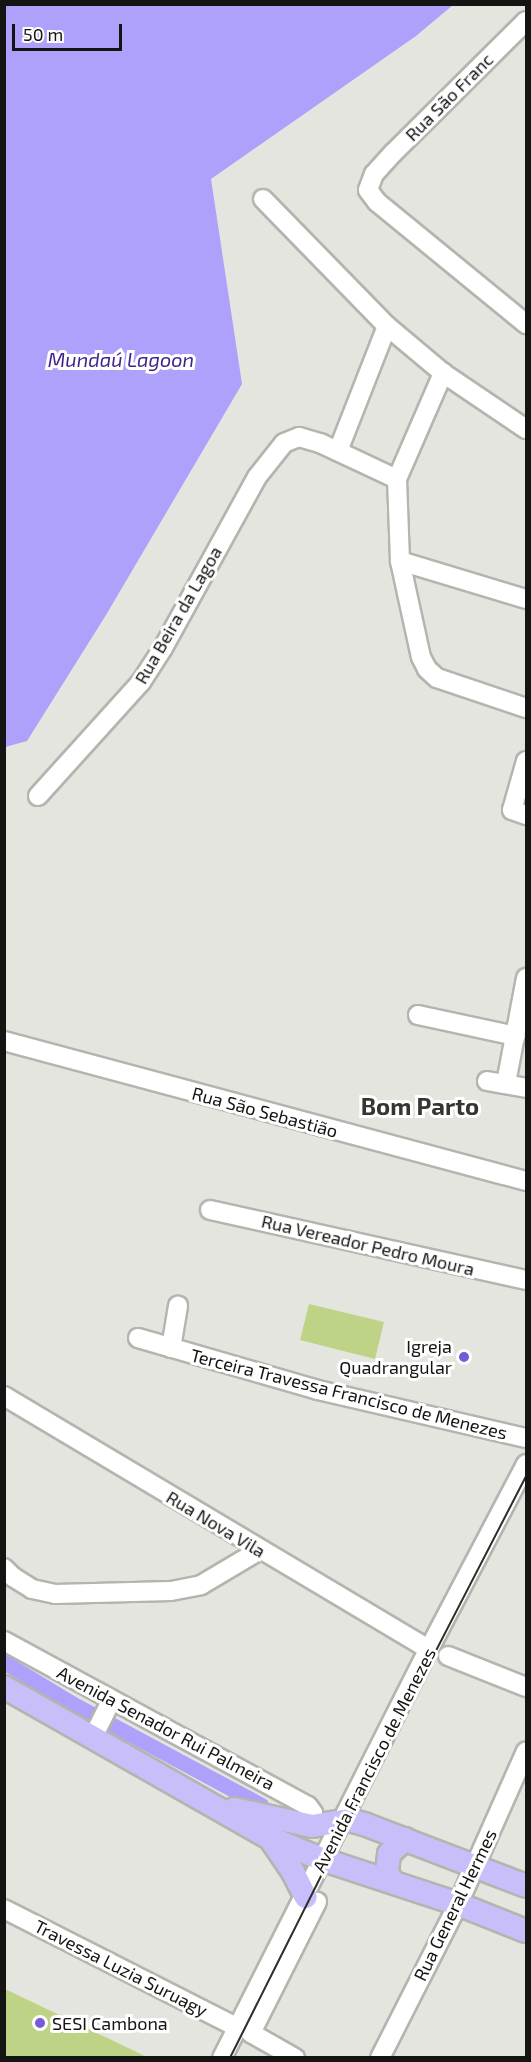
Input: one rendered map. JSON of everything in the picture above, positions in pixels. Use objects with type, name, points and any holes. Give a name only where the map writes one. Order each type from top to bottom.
[{"type":"main road","points":[[4,1687],[95,1732],[204,1802],[270,1839],[458,1904],[526,1931]]},
{"type":"main road","points":[[204,1802],[276,1820],[312,1826],[344,1821],[364,1824],[526,1886]]},
{"type":"main road","points":[[270,1839],[293,1872],[306,1897]]},
{"type":"main road","points":[[391,1880],[387,1871],[389,1854],[405,1839]]},
{"type":"street","name":"Rua São Franc","points":[[526,21],[374,174],[368,190],[377,202],[526,324]]},
{"type":"street","points":[[262,199],[387,326],[443,373],[526,429]]},
{"type":"street","points":[[338,451],[387,326]]},
{"type":"street","points":[[443,373],[397,479],[400,561],[421,657],[437,678],[526,708]]},
{"type":"street","name":"Rua Beira da Lagoa","points":[[38,796],[141,682],[163,648],[257,477],[277,449],[292,439],[308,438],[397,479]]},
{"type":"street","points":[[400,561],[526,599]]},
{"type":"street","points":[[519,813],[526,761]]},
{"type":"street","points":[[506,1083],[526,978]]},
{"type":"street","points":[[418,1015],[516,1036]]},
{"type":"street","name":"Rua São Sebastião","points":[[4,1041],[526,1181]]},
{"type":"street","points":[[487,1081],[526,1088]]},
{"type":"street","name":"Rua Vereador Pedro Moura","points":[[210,1209],[526,1280]]},
{"type":"street","points":[[171,1348],[178,1306]]},
{"type":"street","name":"Terceira Travessa Francisco de Menezes","points":[[138,1338],[318,1390],[526,1438]]},
{"type":"street","name":"Rua Nova Vila","points":[[4,1396],[260,1550],[429,1648]]},
{"type":"street","name":"Avenida Francisco de Menezes","points":[[222,2058],[244,2030],[306,1897],[330,1861],[344,1821],[429,1648],[526,1464]]},
{"type":"street","points":[[7,1578],[55,1594],[171,1591],[201,1585],[260,1550]]},
{"type":"street","name":"Avenida Senador Rui Palmeira","points":[[4,1641],[110,1704],[308,1806],[313,1813],[312,1826]]},
{"type":"street","points":[[448,1656],[526,1687]]},
{"type":"street","points":[[95,1732],[110,1704]]},
{"type":"street","name":"Rua General Hermes","points":[[380,2058],[458,1904],[526,1751]]},
{"type":"street","points":[[244,2030],[330,1861]]},
{"type":"street","name":"Travessa Luzia Suruagy","points":[[4,1909],[295,2058]]},
{"type":"green space","points":[[309,1304],[384,1322],[375,1359],[300,1340]]},
{"type":"green space","name":"SESI Cambona","points":[[5,1989],[147,2057],[5,2057]]},
{"type":"water","name":"Mundaú Lagoon","points":[[5,4],[453,5],[416,36],[211,179],[242,384],[106,615],[27,741],[5,747]]},
{"type":"waterway","points":[[4,1662],[70,1702],[261,1805]]},
{"type":"tram line","points":[[230,2058],[359,1800],[526,1477]]},
{"type":"place","name":"Igreja Quadrangular","points":[[464,1357]]},
{"type":"place","name":"SESI Cambona","points":[[40,2023]]},
{"type":"district","name":"Bom Parto","points":[[420,1106]]}]
